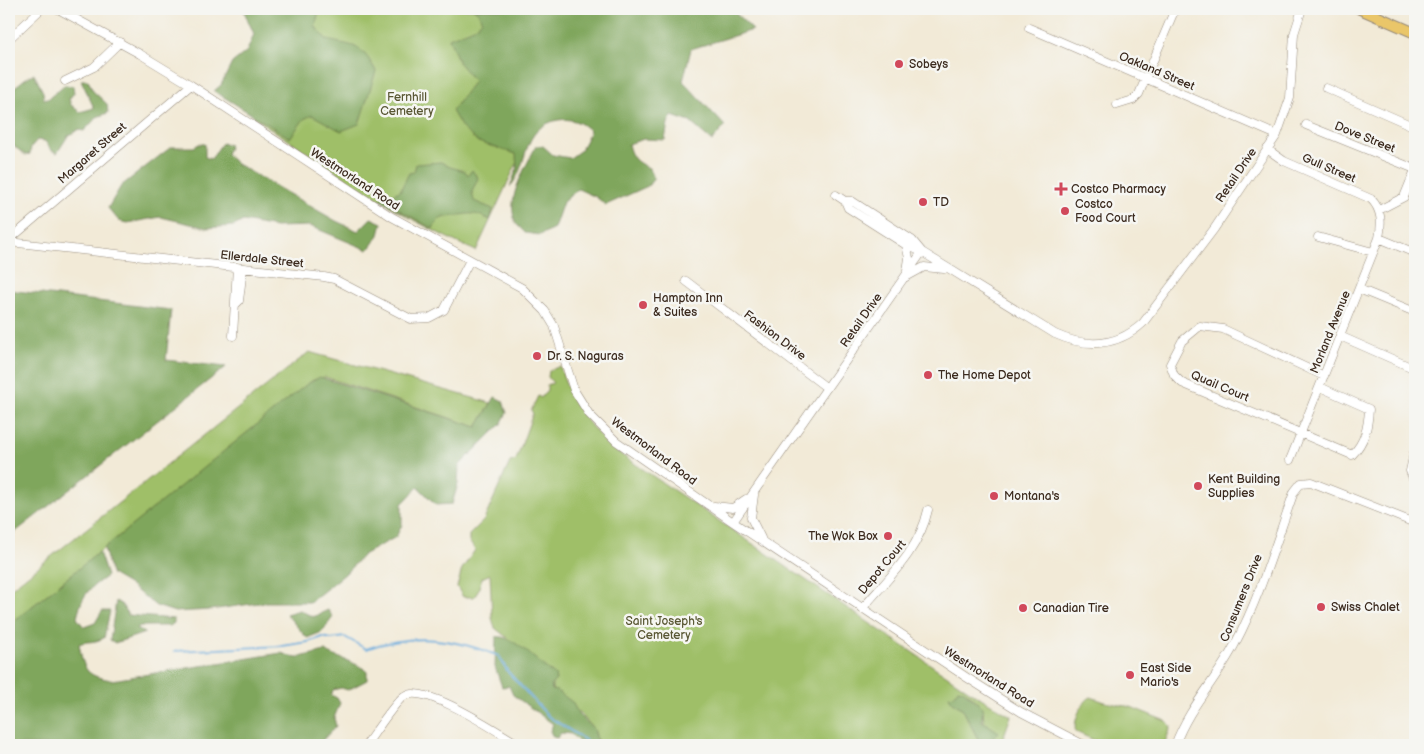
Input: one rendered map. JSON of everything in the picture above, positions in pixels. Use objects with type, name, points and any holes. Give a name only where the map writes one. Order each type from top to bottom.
[{"type":"main road","points":[[1360,9],[1415,33]]},
{"type":"street","points":[[9,39],[41,9]]},
{"type":"street","name":"Westmorland Road","points":[[58,9],[120,42],[190,85],[392,217],[522,288],[546,311],[562,345],[574,390],[589,414],[616,441],[862,609],[1020,712],[1084,745]]},
{"type":"street","points":[[1118,106],[1135,99],[1146,78],[1175,9]]},
{"type":"street","name":"Retail Drive","points":[[734,522],[922,252],[1015,311],[1048,328],[1074,338],[1078,342],[1094,343],[1119,339],[1144,324],[1214,228],[1277,134],[1290,98],[1294,34],[1301,10]]},
{"type":"street","name":"Oakland Street","points":[[1029,28],[1277,134]]},
{"type":"street","points":[[65,81],[94,67],[120,42]]},
{"type":"street","name":"Margaret Street","points":[[9,241],[190,85]]},
{"type":"street","points":[[1326,88],[1415,127]]},
{"type":"street","name":"Dove Street","points":[[1306,125],[1415,169]]},
{"type":"street","name":"Gull Street","points":[[1267,149],[1284,161],[1367,197],[1378,210]]},
{"type":"street","points":[[1378,210],[1396,202],[1406,194],[1415,169]]},
{"type":"street","points":[[1406,194],[1415,198]]},
{"type":"street","points":[[836,195],[845,200],[852,201],[912,240],[922,252]]},
{"type":"street","points":[[845,200],[848,208],[906,245],[922,252]]},
{"type":"street","name":"Morland Avenue","points":[[1290,460],[1379,238],[1381,227],[1378,210]]},
{"type":"street","points":[[1318,237],[1373,252]]},
{"type":"street","points":[[1379,238],[1415,253]]},
{"type":"street","name":"Ellerdale Street","points":[[9,241],[334,279],[411,319],[429,318],[444,310],[470,260]]},
{"type":"street","points":[[905,278],[908,263],[906,245]]},
{"type":"street","points":[[905,278],[924,267],[934,266],[952,271]]},
{"type":"street","points":[[233,336],[236,304],[234,301],[240,268]]},
{"type":"street","name":"Fashion Drive","points":[[686,281],[827,388]]},
{"type":"street","points":[[1359,289],[1415,312]]},
{"type":"street","name":"Quail Court","points":[[1301,432],[1182,383],[1174,375],[1170,364],[1182,341],[1200,326],[1222,329],[1324,376]]},
{"type":"street","points":[[1340,336],[1415,369]]},
{"type":"street","points":[[1301,432],[1352,455],[1360,447],[1368,425],[1369,409],[1320,387]]},
{"type":"street","points":[[1415,449],[1410,472],[1415,483]]},
{"type":"street","name":"Consumers Drive","points":[[1174,745],[1189,713],[1225,662],[1239,637],[1294,492],[1304,482],[1415,523]]},
{"type":"street","points":[[707,504],[725,509],[733,508],[755,491]]},
{"type":"street","points":[[755,491],[751,518],[756,532],[766,544]]},
{"type":"street","name":"Depot Court","points":[[862,609],[909,554],[920,536],[928,510]]},
{"type":"street","points":[[366,745],[403,698],[417,694],[448,704],[520,745]]},
{"type":"green space","points":[[243,9],[346,9],[319,12],[315,26],[327,40],[351,45],[361,50],[376,71],[359,124],[341,131],[312,115],[304,119],[290,138],[214,91],[221,85],[232,63],[247,51],[254,34]]},
{"type":"green space","name":"Fernhill Cemetery","points":[[280,9],[562,9],[520,156],[476,251],[390,206],[253,117]]},
{"type":"green space","points":[[473,9],[731,9],[753,30],[691,49],[683,81],[725,126],[712,141],[690,122],[672,116],[668,123],[665,140],[644,139],[628,144],[633,156],[637,161],[649,168],[654,178],[648,186],[606,205],[596,197],[578,189],[563,202],[554,228],[540,235],[525,233],[515,221],[513,202],[518,182],[536,146],[543,146],[553,155],[570,158],[581,150],[590,131],[580,123],[572,120],[558,120],[546,124],[531,139],[521,168],[510,187],[517,168],[516,154],[478,142],[462,128],[452,111],[474,81],[459,63],[449,38],[474,28],[482,21],[478,12]]},
{"type":"green space","points":[[34,74],[43,92],[44,99],[48,99],[64,85],[73,86],[74,93],[69,99],[71,105],[80,112],[94,108],[81,80],[88,80],[93,91],[107,104],[108,113],[97,117],[84,131],[78,130],[68,136],[57,153],[51,150],[45,141],[37,140],[31,147],[30,154],[25,155],[9,142],[9,90]]},
{"type":"green space","points":[[222,143],[230,145],[226,154],[237,164],[336,221],[358,231],[371,218],[382,223],[379,235],[368,250],[310,226],[275,227],[243,221],[234,226],[207,228],[161,217],[127,223],[119,221],[108,208],[121,186],[171,147],[194,147],[199,144],[205,144],[205,157],[211,159]]},
{"type":"green space","points":[[441,162],[450,167],[465,171],[468,175],[472,170],[478,178],[472,192],[474,201],[493,209],[490,220],[473,214],[465,214],[442,218],[433,229],[380,199],[400,191],[409,173],[414,172],[416,164]]},
{"type":"green space","points":[[9,290],[171,310],[166,360],[226,367],[9,537]]},
{"type":"green space","points":[[309,352],[491,403],[477,427],[325,377],[313,380],[9,625],[9,590]]},
{"type":"green space","name":"Saint Joseph's Cemetery","points":[[560,366],[569,390],[580,411],[595,431],[613,449],[971,692],[1011,716],[1001,744],[997,741],[994,745],[598,745],[595,732],[581,714],[568,701],[552,690],[552,673],[495,628],[492,618],[490,574],[482,578],[474,597],[463,597],[457,587],[462,569],[475,550],[469,541],[469,535],[484,520],[510,462],[516,460],[533,413],[531,411],[538,396],[541,398],[547,390],[547,385],[553,383],[548,377],[549,371]],"holes":[[[968,693],[983,707],[984,723],[995,730],[978,739],[962,708],[953,703],[954,695]]]},
{"type":"green space","points":[[320,377],[477,427],[495,397],[503,401],[507,413],[501,424],[459,466],[458,484],[452,504],[436,505],[418,487],[402,504],[402,525],[396,537],[363,555],[345,574],[310,602],[265,602],[210,610],[175,612],[156,606],[128,584],[111,574],[104,548],[307,384]]},
{"type":"green space","points":[[99,552],[107,576],[87,593],[77,618],[84,627],[95,623],[102,611],[110,611],[104,638],[79,644],[82,660],[91,674],[112,680],[281,653],[296,658],[325,651],[364,669],[367,672],[367,680],[348,690],[341,688],[333,690],[331,695],[337,698],[340,703],[334,718],[336,726],[318,745],[9,745],[9,625]]},
{"type":"green space","points":[[116,601],[122,605],[128,615],[174,619],[174,623],[170,626],[140,626],[137,628],[145,633],[115,643],[110,640]]},
{"type":"green space","points":[[300,610],[313,617],[328,610],[333,617],[322,632],[307,638],[286,614]]},
{"type":"green space","points":[[496,637],[503,637],[518,645],[555,675],[556,680],[551,685],[552,690],[557,691],[572,702],[579,715],[594,729],[598,745],[578,741],[571,734],[561,733],[557,738],[553,737],[550,731],[553,724],[513,695],[509,686],[502,687],[495,667]]},
{"type":"green space","points":[[958,689],[963,690],[983,707],[982,721],[999,732],[990,741],[981,742],[978,739],[962,708],[953,703],[949,696],[954,695]]},
{"type":"green space","points":[[1091,697],[1131,707],[1168,722],[1171,727],[1164,745],[1105,745],[1076,732],[1075,723],[1079,713],[1084,703]]},
{"type":"waterway","points":[[175,651],[282,646],[308,642],[323,637],[331,639],[345,637],[366,649],[383,644],[417,639],[466,645],[499,656],[508,672],[549,717],[593,745]]},
{"type":"place","name":"Sobeys","points":[[899,64]]},
{"type":"place","name":"Costco Pharmacy","points":[[1061,189]]},
{"type":"place","name":"TD","points":[[923,202]]},
{"type":"place","name":"Costco Food Court","points":[[1065,211]]},
{"type":"place","name":"Hampton Inn & Suites","points":[[643,305]]},
{"type":"place","name":"Dr. S. Naguras","points":[[537,356]]},
{"type":"place","name":"The Home Depot","points":[[928,375]]},
{"type":"place","name":"Kent Building Supplies","points":[[1198,486]]},
{"type":"place","name":"Montana's","points":[[994,496]]},
{"type":"place","name":"The Wok Box","points":[[888,536]]},
{"type":"place","name":"Swiss Chalet","points":[[1321,607]]},
{"type":"place","name":"Canadian Tire","points":[[1023,608]]},
{"type":"place","name":"East Side Mario's","points":[[1130,675]]}]
